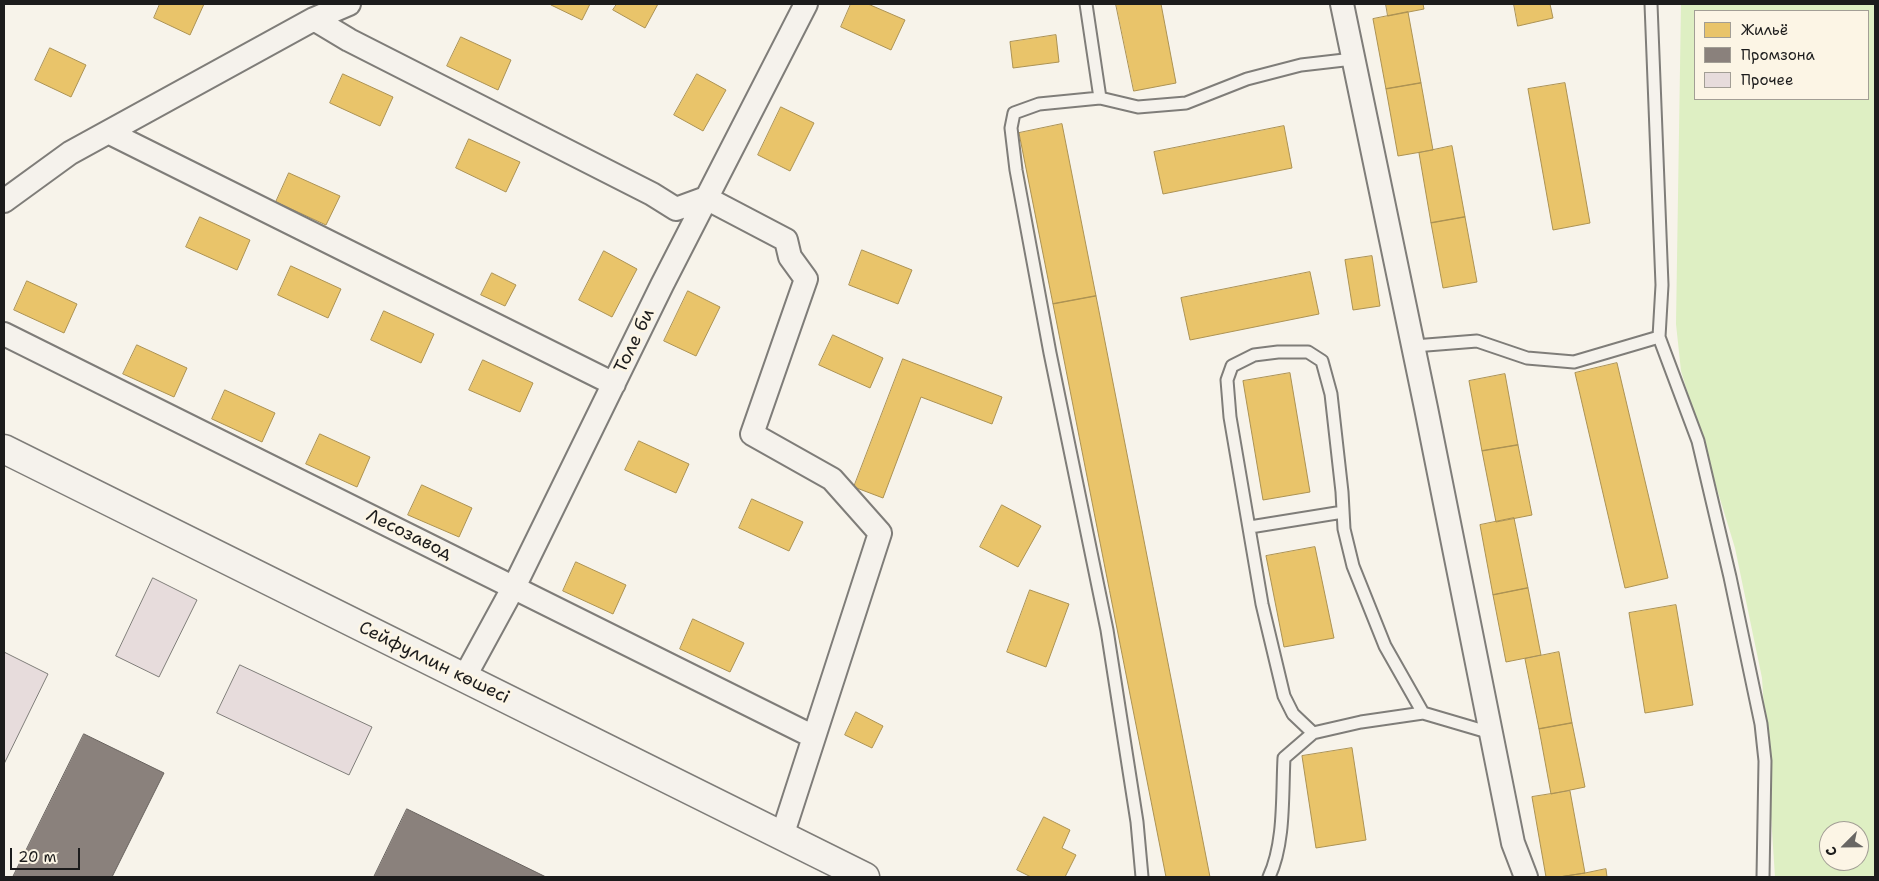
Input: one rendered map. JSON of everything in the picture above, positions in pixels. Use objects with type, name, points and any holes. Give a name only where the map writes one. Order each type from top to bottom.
[{"type":"main road","name":"Сейфуллин көшесі","points":[[4,449],[866,877]]},
{"type":"street","points":[[4,201],[70,153],[320,12],[349,4]]},
{"type":"street","name":"Толе би","points":[[464,678],[514,586],[706,198],[806,4]]},
{"type":"street","points":[[1342,4],[1414,346],[1513,843],[1526,877]]},
{"type":"street","points":[[320,12],[349,40],[652,194],[676,209],[706,198],[786,240],[790,257],[806,279],[752,434],[832,479],[880,533],[782,836]]},
{"type":"street","points":[[108,132],[614,384]]},
{"type":"street","name":"Лесозавод","points":[[4,334],[514,586],[814,737]]},
{"type":"lane","points":[[1086,4],[1100,98]]},
{"type":"lane","points":[[1651,4],[1662,285],[1658,337],[1698,441],[1730,577],[1761,724],[1765,761],[1762,877]]},
{"type":"lane","points":[[1142,877],[1137,822],[1107,630],[1050,352],[1016,170],[1011,128],[1014,113],[1039,104],[1100,98],[1138,106],[1186,103],[1248,80],[1301,65],[1353,59]]},
{"type":"lane","points":[[1414,346],[1477,341],[1527,358],[1574,362],[1658,337]]},
{"type":"lane","points":[[1313,733],[1293,714],[1284,696],[1262,604],[1230,417],[1227,380],[1232,366],[1254,355],[1278,352],[1308,352],[1322,361],[1331,394],[1344,529],[1353,566],[1384,646],[1423,714]]},
{"type":"lane","points":[[1250,528],[1343,512]]},
{"type":"lane","points":[[1268,877],[1275,864],[1282,811],[1284,758],[1313,733],[1361,722],[1423,714],[1491,733]]},
{"type":"green space","points":[[1681,4],[1875,4],[1875,877],[1775,877],[1762,678],[1735,548],[1681,371],[1676,324]]},
{"type":"building: Жильё","points":[[160,4],[204,4],[190,35],[154,18]]},
{"type":"building: Жильё","points":[[551,4],[590,4],[582,20]]},
{"type":"building: Жильё","points":[[617,4],[658,4],[645,28],[613,10]]},
{"type":"building: Жильё","points":[[851,4],[868,4],[905,20],[891,50],[841,27]]},
{"type":"building: Жильё","points":[[1116,4],[1161,4],[1176,83],[1134,91]]},
{"type":"building: Жильё","points":[[1386,4],[1423,4],[1424,9],[1388,16]]},
{"type":"building: Жильё","points":[[1514,4],[1550,4],[1553,18],[1518,26]]},
{"type":"building: Жильё","points":[[1408,12],[1421,83],[1386,89],[1373,19]]},
{"type":"building: Жильё","points":[[1056,35],[1059,62],[1013,68],[1010,42]]},
{"type":"building: Жильё","points":[[461,37],[511,60],[498,90],[447,66]]},
{"type":"building: Жильё","points":[[50,48],[86,65],[71,97],[35,80]]},
{"type":"building: Жильё","points":[[343,74],[393,97],[380,126],[330,103]]},
{"type":"building: Жильё","points":[[697,74],[726,90],[703,131],[674,115]]},
{"type":"building: Жильё","points":[[1421,83],[1433,150],[1398,156],[1386,89]]},
{"type":"building: Жильё","points":[[1565,83],[1590,223],[1553,230],[1528,89]]},
{"type":"building: Жильё","points":[[781,107],[814,123],[790,171],[758,155]]},
{"type":"building: Жильё","points":[[1062,124],[1096,296],[1053,304],[1019,133]]},
{"type":"building: Жильё","points":[[1284,126],[1292,168],[1163,194],[1154,152]]},
{"type":"building: Жильё","points":[[469,139],[520,162],[506,192],[456,168]]},
{"type":"building: Жильё","points":[[1452,146],[1465,217],[1431,223],[1419,153]]},
{"type":"building: Жильё","points":[[289,173],[340,196],[326,225],[276,202]]},
{"type":"building: Жильё","points":[[200,217],[250,240],[237,270],[186,247]]},
{"type":"building: Жильё","points":[[1465,217],[1477,282],[1443,288],[1431,223]]},
{"type":"building: Жильё","points":[[862,250],[912,270],[898,304],[849,285]]},
{"type":"building: Жильё","points":[[604,251],[637,269],[612,317],[579,300]]},
{"type":"building: Жильё","points":[[1372,256],[1380,306],[1353,310],[1345,260]]},
{"type":"building: Жильё","points":[[291,266],[341,289],[328,318],[278,295]]},
{"type":"building: Жильё","points":[[1310,272],[1319,314],[1190,340],[1181,298]]},
{"type":"building: Жильё","points":[[492,273],[516,285],[505,306],[481,295]]},
{"type":"building: Жильё","points":[[27,281],[77,304],[64,333],[14,310]]},
{"type":"building: Жильё","points":[[688,291],[720,307],[696,356],[664,341]]},
{"type":"building: Жильё","points":[[1096,296],[1210,877],[1166,877],[1053,304]]},
{"type":"building: Жильё","points":[[384,311],[434,334],[421,363],[371,340]]},
{"type":"building: Жильё","points":[[833,335],[883,358],[870,388],[819,365]]},
{"type":"building: Жильё","points":[[137,345],[187,368],[174,397],[123,374]]},
{"type":"building: Жильё","points":[[903,359],[1002,397],[992,424],[921,397],[883,498],[854,487]]},
{"type":"building: Жильё","points":[[483,360],[533,383],[520,412],[469,390]]},
{"type":"building: Жильё","points":[[1617,363],[1668,578],[1625,588],[1575,373]]},
{"type":"building: Жильё","points":[[1290,373],[1310,492],[1263,500],[1243,381]]},
{"type":"building: Жильё","points":[[1505,374],[1518,445],[1482,451],[1469,381]]},
{"type":"building: Жильё","points":[[225,390],[275,413],[262,442],[212,419]]},
{"type":"building: Жильё","points":[[320,434],[370,457],[357,487],[306,464]]},
{"type":"building: Жильё","points":[[639,441],[689,464],[676,493],[625,470]]},
{"type":"building: Жильё","points":[[1518,445],[1532,515],[1496,522],[1482,451]]},
{"type":"building: Жильё","points":[[422,485],[472,508],[459,537],[408,515]]},
{"type":"building: Жильё","points":[[752,499],[803,522],[789,551],[739,528]]},
{"type":"building: Жильё","points":[[1002,505],[1041,526],[1018,567],[980,547]]},
{"type":"building: Жильё","points":[[1514,518],[1528,588],[1493,595],[1480,525]]},
{"type":"building: Жильё","points":[[1315,547],[1334,638],[1284,647],[1266,556]]},
{"type":"building: Жильё","points":[[576,562],[626,585],[613,614],[563,591]]},
{"type":"building: Жильё","points":[[1528,588],[1541,655],[1506,662],[1493,595]]},
{"type":"building: Жильё","points":[[1030,590],[1069,604],[1046,667],[1007,652]]},
{"type":"building: Жильё","points":[[1676,605],[1693,705],[1645,713],[1629,613]]},
{"type":"building: Жильё","points":[[693,619],[744,643],[730,672],[680,649]]},
{"type":"building: Жильё","points":[[1559,652],[1572,723],[1539,729],[1525,659]]},
{"type":"building: Жильё","points":[[856,712],[883,726],[872,748],[845,735]]},
{"type":"building: Жильё","points":[[1572,723],[1585,787],[1551,794],[1539,729]]},
{"type":"building: Жильё","points":[[1352,748],[1366,840],[1316,848],[1302,756]]},
{"type":"building: Жильё","points":[[1570,791],[1585,873],[1546,877],[1532,797]]},
{"type":"building: Жильё","points":[[1044,817],[1070,830],[1062,848],[1076,855],[1065,877],[1031,877],[1017,870]]},
{"type":"building: Жильё","points":[[1606,869],[1607,877],[1559,877],[1585,873]]},
{"type":"building: Промзона","points":[[84,734],[164,773],[112,877],[13,877]]},
{"type":"building: Промзона","points":[[407,809],[546,877],[374,877]]},
{"type":"building: Прочее","points":[[153,578],[197,600],[159,677],[116,656]]},
{"type":"building: Прочее","points":[[4,652],[48,674],[4,764]]},
{"type":"building: Прочее","points":[[240,665],[372,727],[349,775],[217,713]]}]
